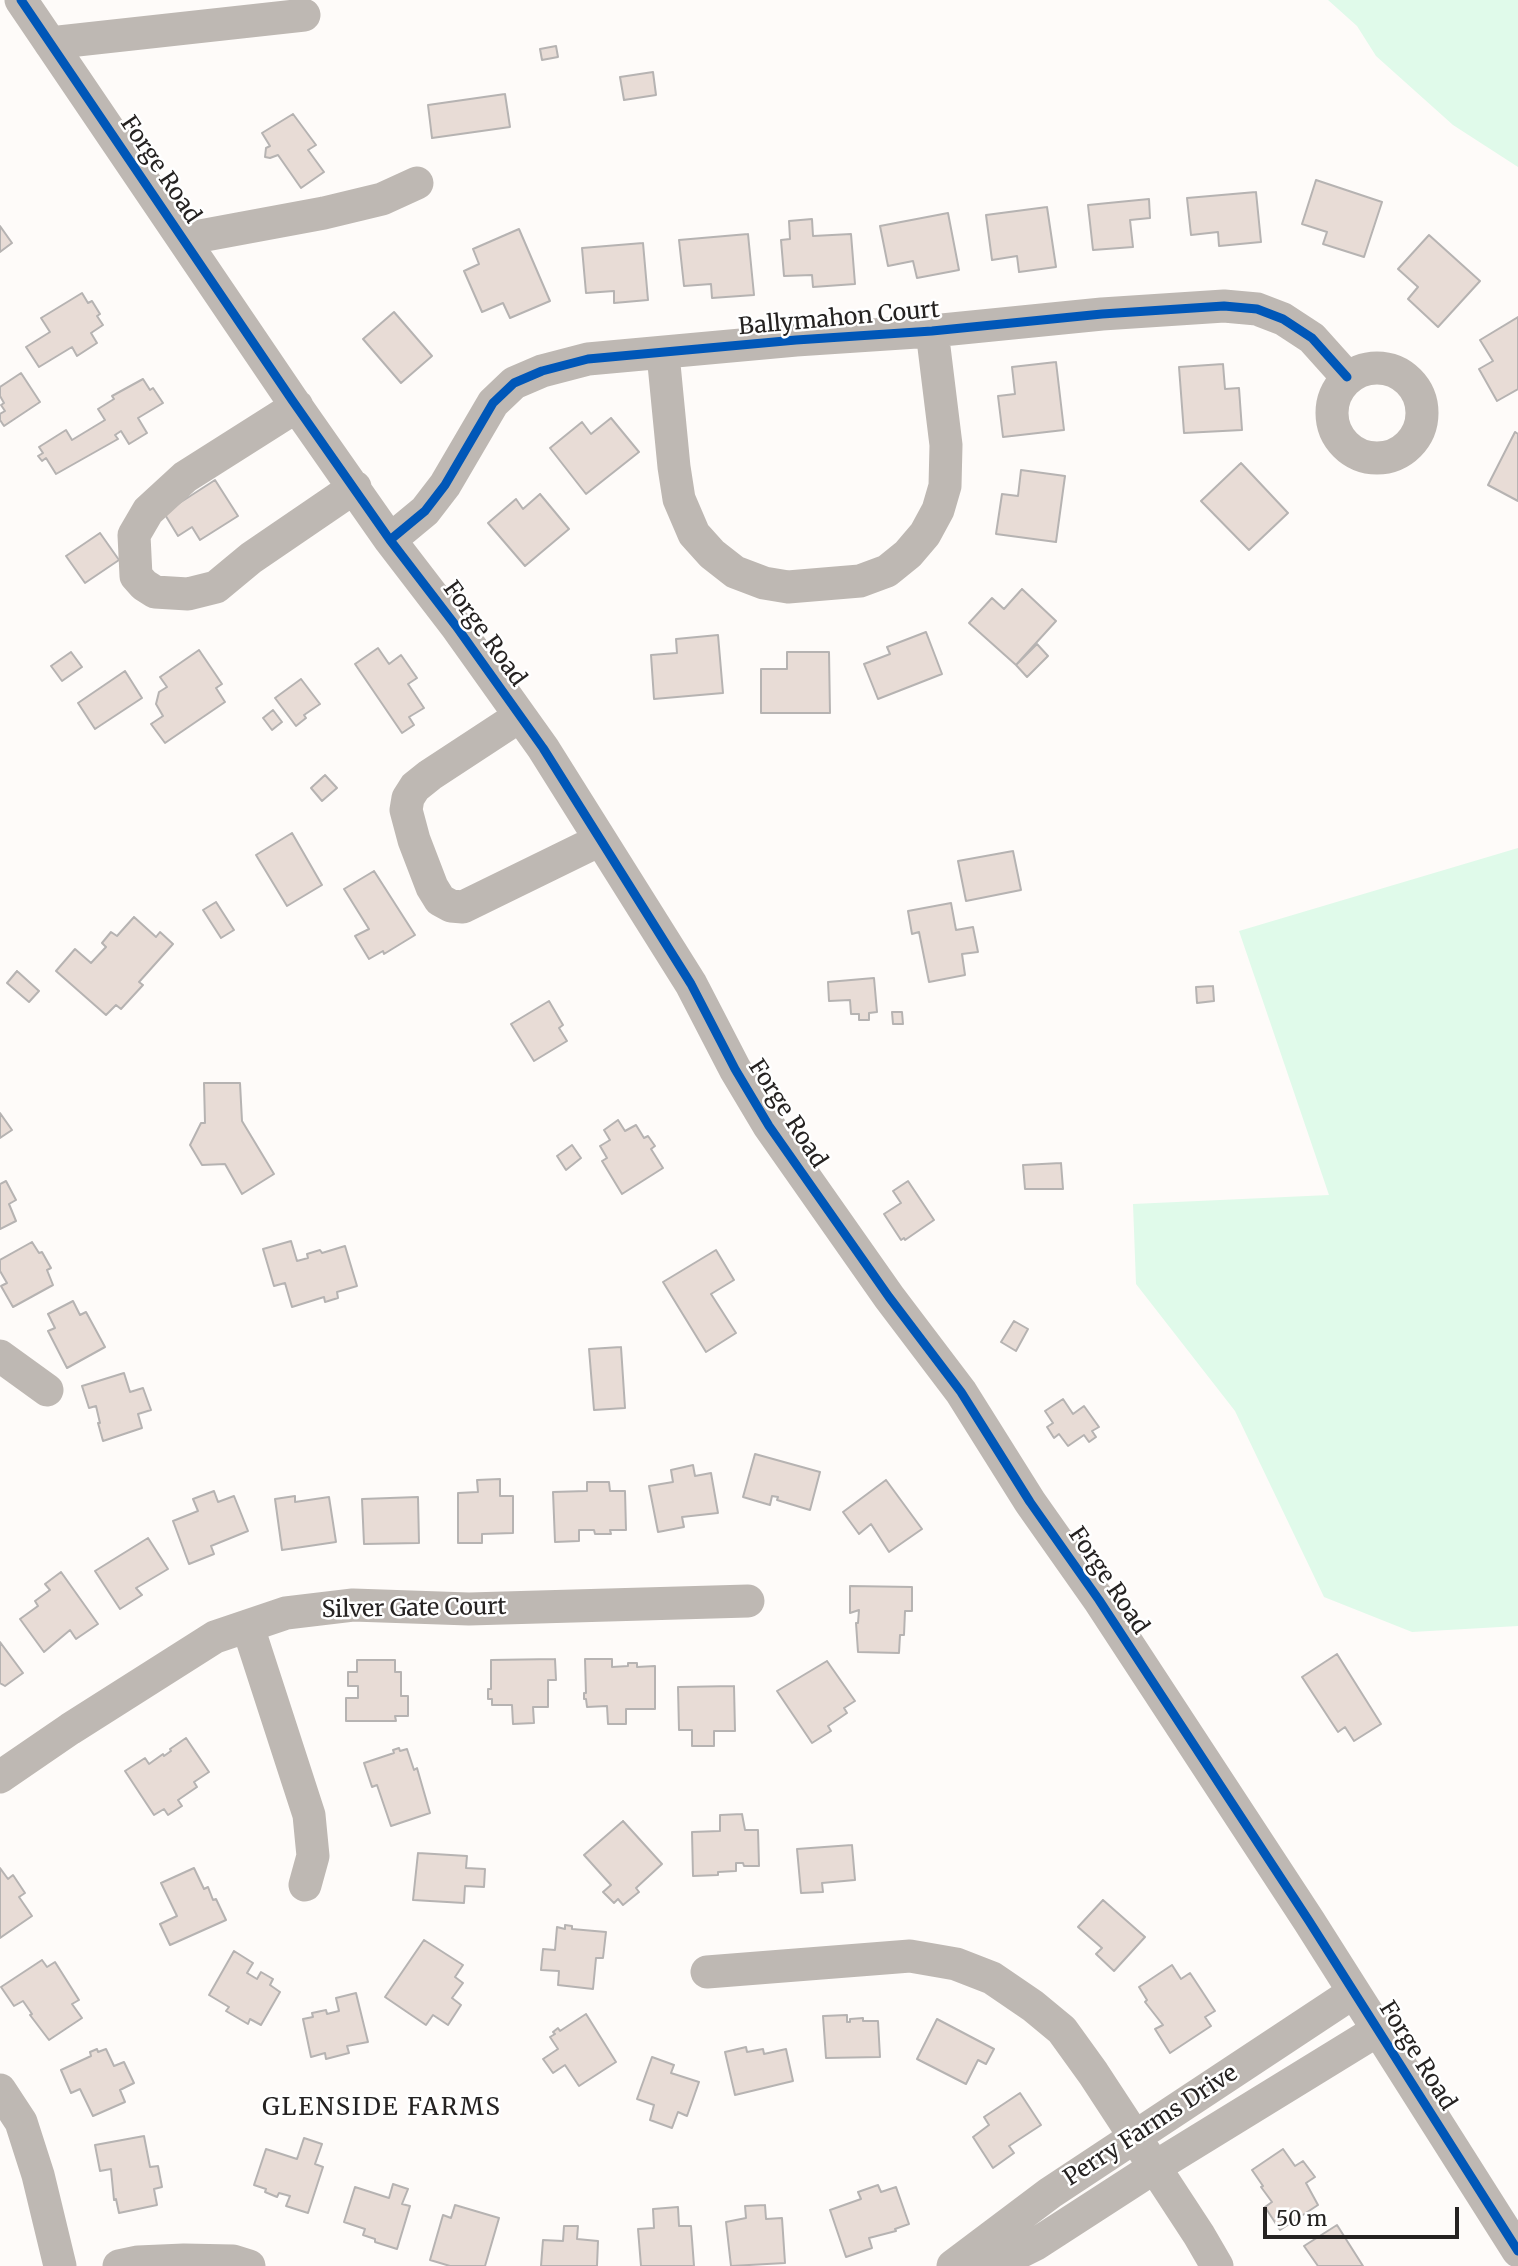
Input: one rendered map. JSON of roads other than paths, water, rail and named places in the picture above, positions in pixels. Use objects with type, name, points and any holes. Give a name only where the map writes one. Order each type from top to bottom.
[{"type":"street","name":"Forge Road","points":[[21,0],[390,540],[543,748],[691,984],[735,1069],[769,1126],[889,1297],[961,1392],[1030,1502],[1106,1611],[1354,1992],[1518,2251]]},
{"type":"street","points":[[50,43],[304,15]]},
{"type":"street","points":[[184,239],[324,213],[382,199],[417,183]]},
{"type":"street","name":"Ballymahon Court","points":[[390,540],[432,502],[445,485],[493,403],[514,383],[542,371],[589,359],[1185,307],[1224,306],[1257,309],[1283,319],[1312,338],[1347,377]]},
{"type":"street","points":[[663,354],[675,478],[679,499],[694,534],[712,554],[735,572],[764,583],[788,587],[860,581],[887,571],[908,554],[925,534],[938,510],[945,486],[946,445],[932,331]]},
{"type":"street","points":[[297,406],[185,477],[148,510],[134,536],[136,576],[155,592],[188,594],[216,587],[251,558],[355,487]]},
{"type":"street","points":[[520,716],[430,775],[415,787],[408,798],[406,810],[414,840],[432,887],[440,900],[451,906],[463,906],[600,840]]},
{"type":"street","points":[[0,1356],[47,1390]]},
{"type":"street","name":"Silver Gate Court","points":[[0,1777],[70,1728],[194,1649],[215,1637],[286,1613],[353,1605],[468,1609],[748,1601]]},
{"type":"street","points":[[248,1627],[309,1815],[313,1856],[305,1885]]},
{"type":"street","points":[[707,1972],[910,1956],[956,1964],[992,1978],[1062,2030],[1155,2167],[1217,2266]]},
{"type":"street","name":"Perry Farms Drive","points":[[953,2266],[1050,2193],[1354,1992]]},
{"type":"street","name":"Perry Farms Drive","points":[[992,2266],[1036,2244],[1155,2167],[1378,2030]]},
{"type":"street","points":[[0,2090],[21,2122],[38,2175],[60,2266]]},
{"type":"street","points":[[119,2266],[138,2262],[184,2260],[233,2261],[250,2266]]},
{"type":"district","name":"GLENSIDE FARMS","points":[[382,2108]]}]
